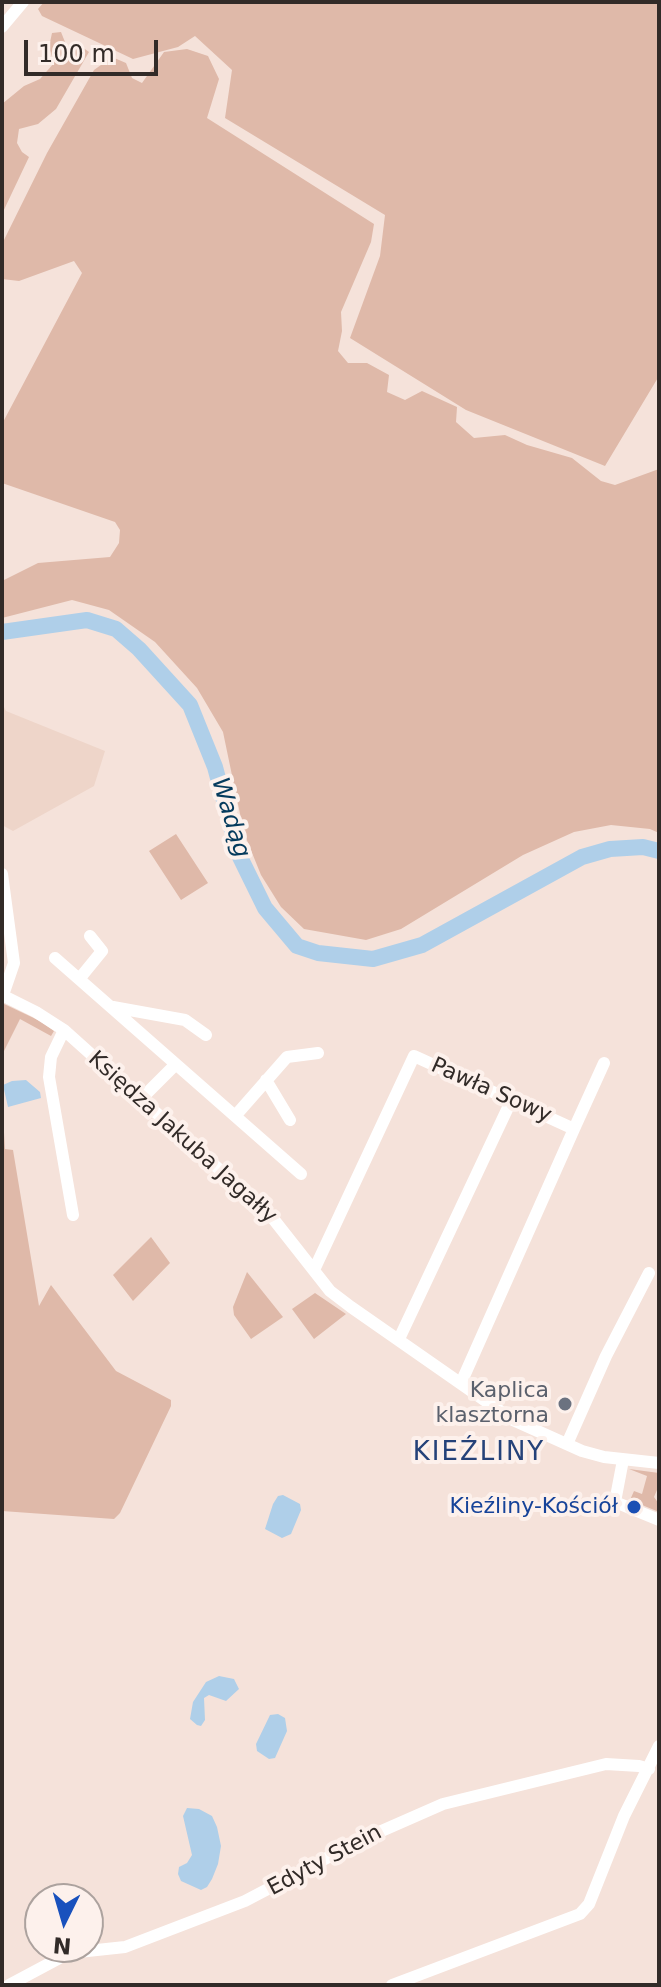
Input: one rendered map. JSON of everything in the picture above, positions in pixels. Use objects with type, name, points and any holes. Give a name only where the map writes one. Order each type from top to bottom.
[{"type":"street","points":[[2,27],[23,2]]},
{"type":"street","points":[[2,874],[14,963],[3,995]]},
{"type":"street","points":[[80,978],[102,951],[90,936]]},
{"type":"street","points":[[55,958],[301,1174]]},
{"type":"street","name":"Księdza Jakuba Jagałły","points":[[3,995],[64,1030],[141,1099],[271,1216],[330,1291],[351,1307],[513,1420],[582,1451],[623,1460],[659,1463]]},
{"type":"street","points":[[113,1007],[185,1020],[206,1035]]},
{"type":"street","points":[[140,1031],[149,1013]]},
{"type":"street","name":"Księdza Jakuba Jagałły","points":[[64,1030],[51,1057],[49,1077],[73,1215]]},
{"type":"street","points":[[236,1115],[287,1057],[318,1053]]},
{"type":"street","name":"Pawła Sowy","points":[[314,1270],[414,1056],[574,1129],[461,1383]]},
{"type":"street","points":[[574,1129],[604,1063]]},
{"type":"street","points":[[141,1099],[175,1065]]},
{"type":"street","points":[[266,1080],[290,1120]]},
{"type":"street","points":[[399,1339],[512,1099]]},
{"type":"street","points":[[567,1444],[606,1356],[649,1273]]},
{"type":"street","points":[[623,1460],[615,1502],[659,1520]]},
{"type":"street","points":[[392,1985],[580,1914],[589,1904],[624,1816],[659,1746]]},
{"type":"street","name":"Edyty Stein","points":[[9,1985],[69,1953],[125,1947],[245,1901],[361,1840],[443,1804],[606,1764],[649,1769]]},
{"type":"shaded area","points":[[44,2],[659,2],[659,376],[605,466],[466,410],[350,338],[380,256],[385,215],[225,118],[232,70],[195,36],[178,47],[133,59],[42,16],[38,9]]},
{"type":"shaded area","points":[[61,32],[67,47],[78,44],[89,52],[56,109],[38,124],[19,129],[17,143],[29,157],[2,214],[2,104],[24,86],[40,79],[54,63],[49,47],[52,33]]},
{"type":"shaded area","points":[[187,49],[208,56],[219,79],[207,118],[374,224],[371,242],[341,312],[342,331],[338,351],[348,363],[367,363],[389,375],[387,392],[405,400],[422,391],[457,407],[456,422],[474,438],[505,435],[572,458],[601,481],[615,485],[659,469],[659,833],[650,829],[611,825],[574,832],[523,855],[401,929],[366,940],[304,929],[281,907],[261,875],[244,833],[223,732],[197,688],[155,642],[109,610],[72,600],[2,618],[2,581],[38,563],[110,557],[119,543],[120,530],[115,522],[2,483],[2,424],[82,273],[74,261],[19,281],[2,279],[2,244],[47,153],[94,70],[112,57],[126,63],[132,78],[142,83],[164,52]]},
{"type":"shaded area","points":[[2,703],[6,711],[105,751],[94,786],[13,831],[2,825]]},
{"type":"shaded area","points":[[176,834],[208,883],[181,900],[149,851]]},
{"type":"shaded area","points":[[2,1003],[40,1021],[54,1031],[51,1036],[20,1019],[2,1055]]},
{"type":"shaded area","points":[[2,1099],[5,1149],[13,1150],[39,1306],[51,1285],[116,1371],[171,1400],[171,1406],[120,1513],[114,1519],[2,1511]]},
{"type":"shaded area","points":[[151,1237],[170,1263],[133,1301],[113,1275]]},
{"type":"shaded area","points":[[247,1272],[283,1317],[251,1339],[234,1315],[233,1307]]},
{"type":"shaded area","points":[[315,1293],[346,1314],[314,1339],[292,1309]]},
{"type":"shaded area","points":[[629,1469],[659,1473],[659,1485],[654,1497],[659,1504],[659,1512],[630,1500],[634,1491],[642,1494],[647,1476]]},
{"type":"water","points":[[26,1080],[40,1092],[41,1098],[8,1107],[3,1085]]},
{"type":"water","points":[[283,1495],[300,1504],[301,1510],[291,1534],[282,1538],[265,1529],[273,1504],[278,1496]]},
{"type":"water","points":[[219,1676],[234,1679],[239,1689],[226,1701],[209,1695],[204,1698],[205,1720],[201,1726],[197,1725],[190,1719],[193,1702],[206,1682]]},
{"type":"water","points":[[278,1714],[285,1718],[287,1731],[275,1758],[269,1759],[257,1751],[256,1744],[270,1715]]},
{"type":"water","points":[[187,1808],[199,1809],[212,1816],[221,1846],[212,1879],[201,1890],[181,1881],[178,1874],[179,1867],[187,1863],[192,1855],[183,1816]]},
{"type":"waterway","name":"Wadąg","points":[[2,632],[87,620],[116,629],[139,649],[190,705],[215,767],[238,853],[265,908],[297,946],[318,953],[373,959],[422,945],[582,857],[610,849],[643,847],[659,851]]},
{"type":"place","name":"Kaplica klasztorna","points":[[565,1404]]},
{"type":"place","name":"Kieźliny-Kościół","points":[[634,1507]]},
{"type":"district","name":"KIEŹLINY","points":[[479,1453]]}]
